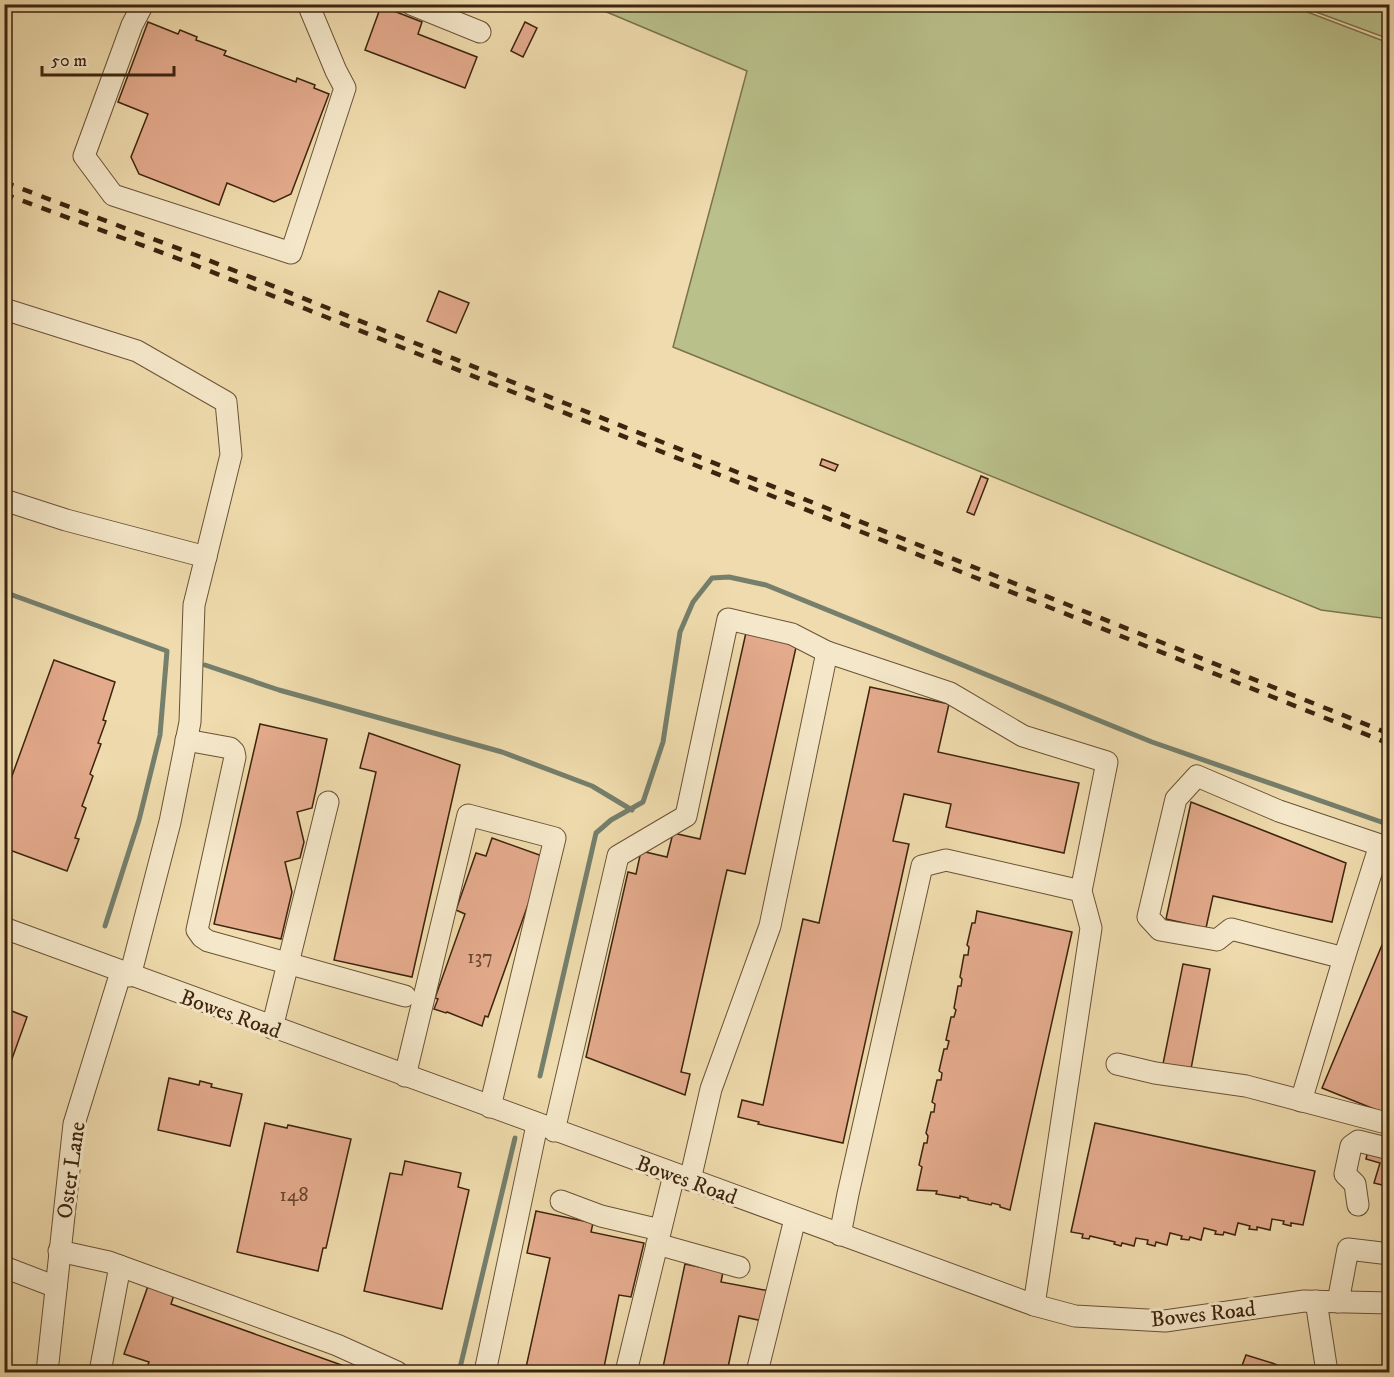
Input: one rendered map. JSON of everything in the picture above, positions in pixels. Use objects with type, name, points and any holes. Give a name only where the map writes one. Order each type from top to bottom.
[{"type":"street","points":[[143,4],[132,25],[84,156],[113,195],[291,253],[345,88],[308,4]]},
{"type":"street","points":[[411,4],[480,32]]},
{"type":"street","name":"Oster Lane","points":[[4,309],[137,351],[226,402],[231,455],[194,605],[190,722],[170,822],[125,974],[74,1124],[47,1372]]},
{"type":"street","points":[[4,500],[66,520],[206,557]]},
{"type":"street","points":[[485,1372],[546,1128],[618,856],[686,816],[728,619],[792,634],[826,652],[950,693],[1023,736],[1107,762],[1081,891],[1091,928],[1034,1305]]},
{"type":"street","points":[[626,1372],[659,1237],[682,1178],[711,1089],[770,926],[826,652]]},
{"type":"street","points":[[186,740],[230,748],[235,758],[197,930],[202,937],[208,941],[287,965],[405,996]]},
{"type":"street","points":[[1301,1101],[1344,958],[1385,847],[1279,811],[1197,776],[1176,800],[1148,917],[1160,930],[1217,940],[1231,929],[1344,958]]},
{"type":"street","points":[[272,1028],[328,802]]},
{"type":"street","points":[[405,1076],[468,815],[555,838],[490,1107]]},
{"type":"street","points":[[840,1235],[922,866],[946,860],[1081,891]]},
{"type":"street","name":"Bowes Road","points":[[4,928],[1034,1305],[1075,1316],[1165,1321],[1304,1300],[1389,1303]]},
{"type":"street","points":[[1117,1064],[1155,1073],[1246,1086],[1389,1124]]},
{"type":"street","points":[[1358,1205],[1355,1184],[1345,1173],[1351,1146],[1358,1141],[1389,1149]]},
{"type":"street","points":[[561,1201],[739,1267]]},
{"type":"street","points":[[757,1372],[795,1219]]},
{"type":"street","points":[[1338,1302],[1348,1249],[1389,1254]]},
{"type":"street","points":[[59,1251],[120,1266],[337,1345],[398,1372]]},
{"type":"street","points":[[100,1372],[120,1266]]},
{"type":"street","points":[[4,1267],[56,1287]]},
{"type":"street","points":[[1316,1301],[1327,1372]]},
{"type":"green space","points":[[590,5],[1289,5],[1389,43],[1389,619],[1321,610],[673,347],[747,71]]},
{"type":"green space","points":[[1297,5],[1389,5],[1389,39]]},
{"type":"building","points":[[381,6],[422,22],[418,34],[477,57],[465,88],[365,50]]},
{"type":"building","points":[[148,22],[178,34],[180,30],[197,37],[196,40],[226,51],[224,55],[296,82],[297,78],[329,94],[291,194],[274,202],[227,183],[219,205],[139,174],[131,157],[148,114],[118,102]]},
{"type":"building","points":[[525,22],[537,28],[523,57],[511,51]]},
{"type":"building","points":[[439,291],[469,303],[456,333],[427,321]]},
{"type":"building","points":[[822,459],[838,465],[835,471],[820,465]]},
{"type":"building","points":[[981,476],[988,479],[974,515],[967,512]]},
{"type":"building","points":[[747,628],[797,643],[745,874],[727,870],[681,1072],[690,1074],[685,1095],[586,1057],[628,872],[636,874],[641,851],[667,857],[673,833],[700,839]]},
{"type":"building","points":[[54,660],[115,682],[103,720],[106,721],[98,743],[101,744],[90,774],[93,776],[82,806],[86,808],[75,838],[79,839],[67,871],[4,848],[4,798]]},
{"type":"building","points":[[870,687],[949,704],[938,752],[1079,783],[1064,853],[946,827],[951,804],[904,794],[893,841],[909,844],[843,1143],[758,1124],[759,1122],[738,1117],[742,1100],[763,1105],[803,919],[819,923]]},
{"type":"building","points":[[260,724],[327,739],[312,808],[297,812],[304,842],[300,858],[285,862],[292,892],[281,939],[214,924]]},
{"type":"building","points":[[369,733],[460,765],[412,977],[334,960],[376,772],[360,768]]},
{"type":"building","points":[[1191,802],[1346,863],[1332,922],[1213,896],[1206,928],[1166,919]]},
{"type":"building","points":[[492,838],[545,857],[488,1017],[485,1016],[482,1026],[434,1009],[438,999],[435,998],[465,914],[456,910],[476,853],[486,856]]},
{"type":"building","points":[[977,911],[1072,932],[1010,1210],[1000,1205],[968,1200],[960,1196],[960,1198],[936,1194],[937,1191],[917,1190],[922,1167],[919,1165],[924,1143],[927,1143],[926,1133],[931,1112],[934,1112],[935,1104],[932,1102],[937,1080],[941,1080],[942,1073],[939,1071],[944,1049],[947,1049],[949,1041],[946,1040],[951,1017],[954,1017],[956,1010],[954,1008],[958,986],[961,986],[960,977],[964,955],[968,955],[967,945]]},
{"type":"building","points":[[1390,926],[1390,1112],[1389,1115],[1322,1088]]},
{"type":"building","points":[[1183,964],[1210,969],[1191,1069],[1163,1064]]},
{"type":"building","points":[[4,1008],[27,1017],[4,1081]]},
{"type":"building","points":[[169,1078],[199,1085],[200,1081],[212,1084],[211,1087],[242,1094],[230,1146],[158,1130]]},
{"type":"building","points":[[265,1123],[287,1128],[288,1125],[351,1139],[326,1248],[323,1248],[318,1271],[237,1252]]},
{"type":"building","points":[[1095,1123],[1315,1171],[1303,1225],[1291,1223],[1291,1226],[1283,1224],[1284,1221],[1272,1219],[1270,1230],[1257,1227],[1257,1230],[1249,1229],[1250,1226],[1238,1223],[1235,1235],[1224,1232],[1223,1235],[1215,1234],[1216,1231],[1204,1228],[1201,1240],[1190,1237],[1189,1240],[1181,1239],[1182,1236],[1170,1233],[1167,1245],[1156,1242],[1155,1246],[1147,1244],[1148,1240],[1136,1238],[1134,1246],[1122,1243],[1121,1246],[1114,1244],[1115,1242],[1090,1236],[1089,1239],[1082,1238],[1083,1234],[1071,1232]]},
{"type":"building","points":[[1368,1150],[1390,1155],[1390,1187],[1374,1183],[1380,1163],[1366,1159]]},
{"type":"building","points":[[405,1161],[461,1173],[458,1187],[469,1190],[442,1309],[364,1291],[390,1173],[402,1175]]},
{"type":"building","points":[[536,1211],[593,1223],[591,1232],[644,1243],[631,1297],[619,1295],[603,1372],[525,1372],[550,1258],[527,1253]]},
{"type":"building","points":[[685,1264],[723,1272],[721,1282],[770,1291],[763,1321],[739,1316],[727,1372],[662,1372]]},
{"type":"building","points":[[148,1286],[174,1295],[171,1304],[361,1372],[145,1372],[149,1362],[124,1354]]},
{"type":"building","points":[[1246,1355],[1272,1363],[1295,1372],[1240,1371]]},
{"type":"waterway","points":[[540,1076],[596,833],[611,820],[643,802],[663,742],[680,632],[693,602],[712,578],[729,577],[766,585],[1152,742],[1390,825]]},
{"type":"waterway","points":[[4,592],[167,651],[160,735],[139,820],[105,926]]},
{"type":"waterway","points":[[205,665],[279,690],[502,752],[592,786],[632,810]]},
{"type":"waterway","points":[[459,1372],[515,1138]]},
{"type":"railway","points":[[4,182],[198,256],[1390,734]]},
{"type":"railway","points":[[4,194],[306,309],[1390,744]]}]
